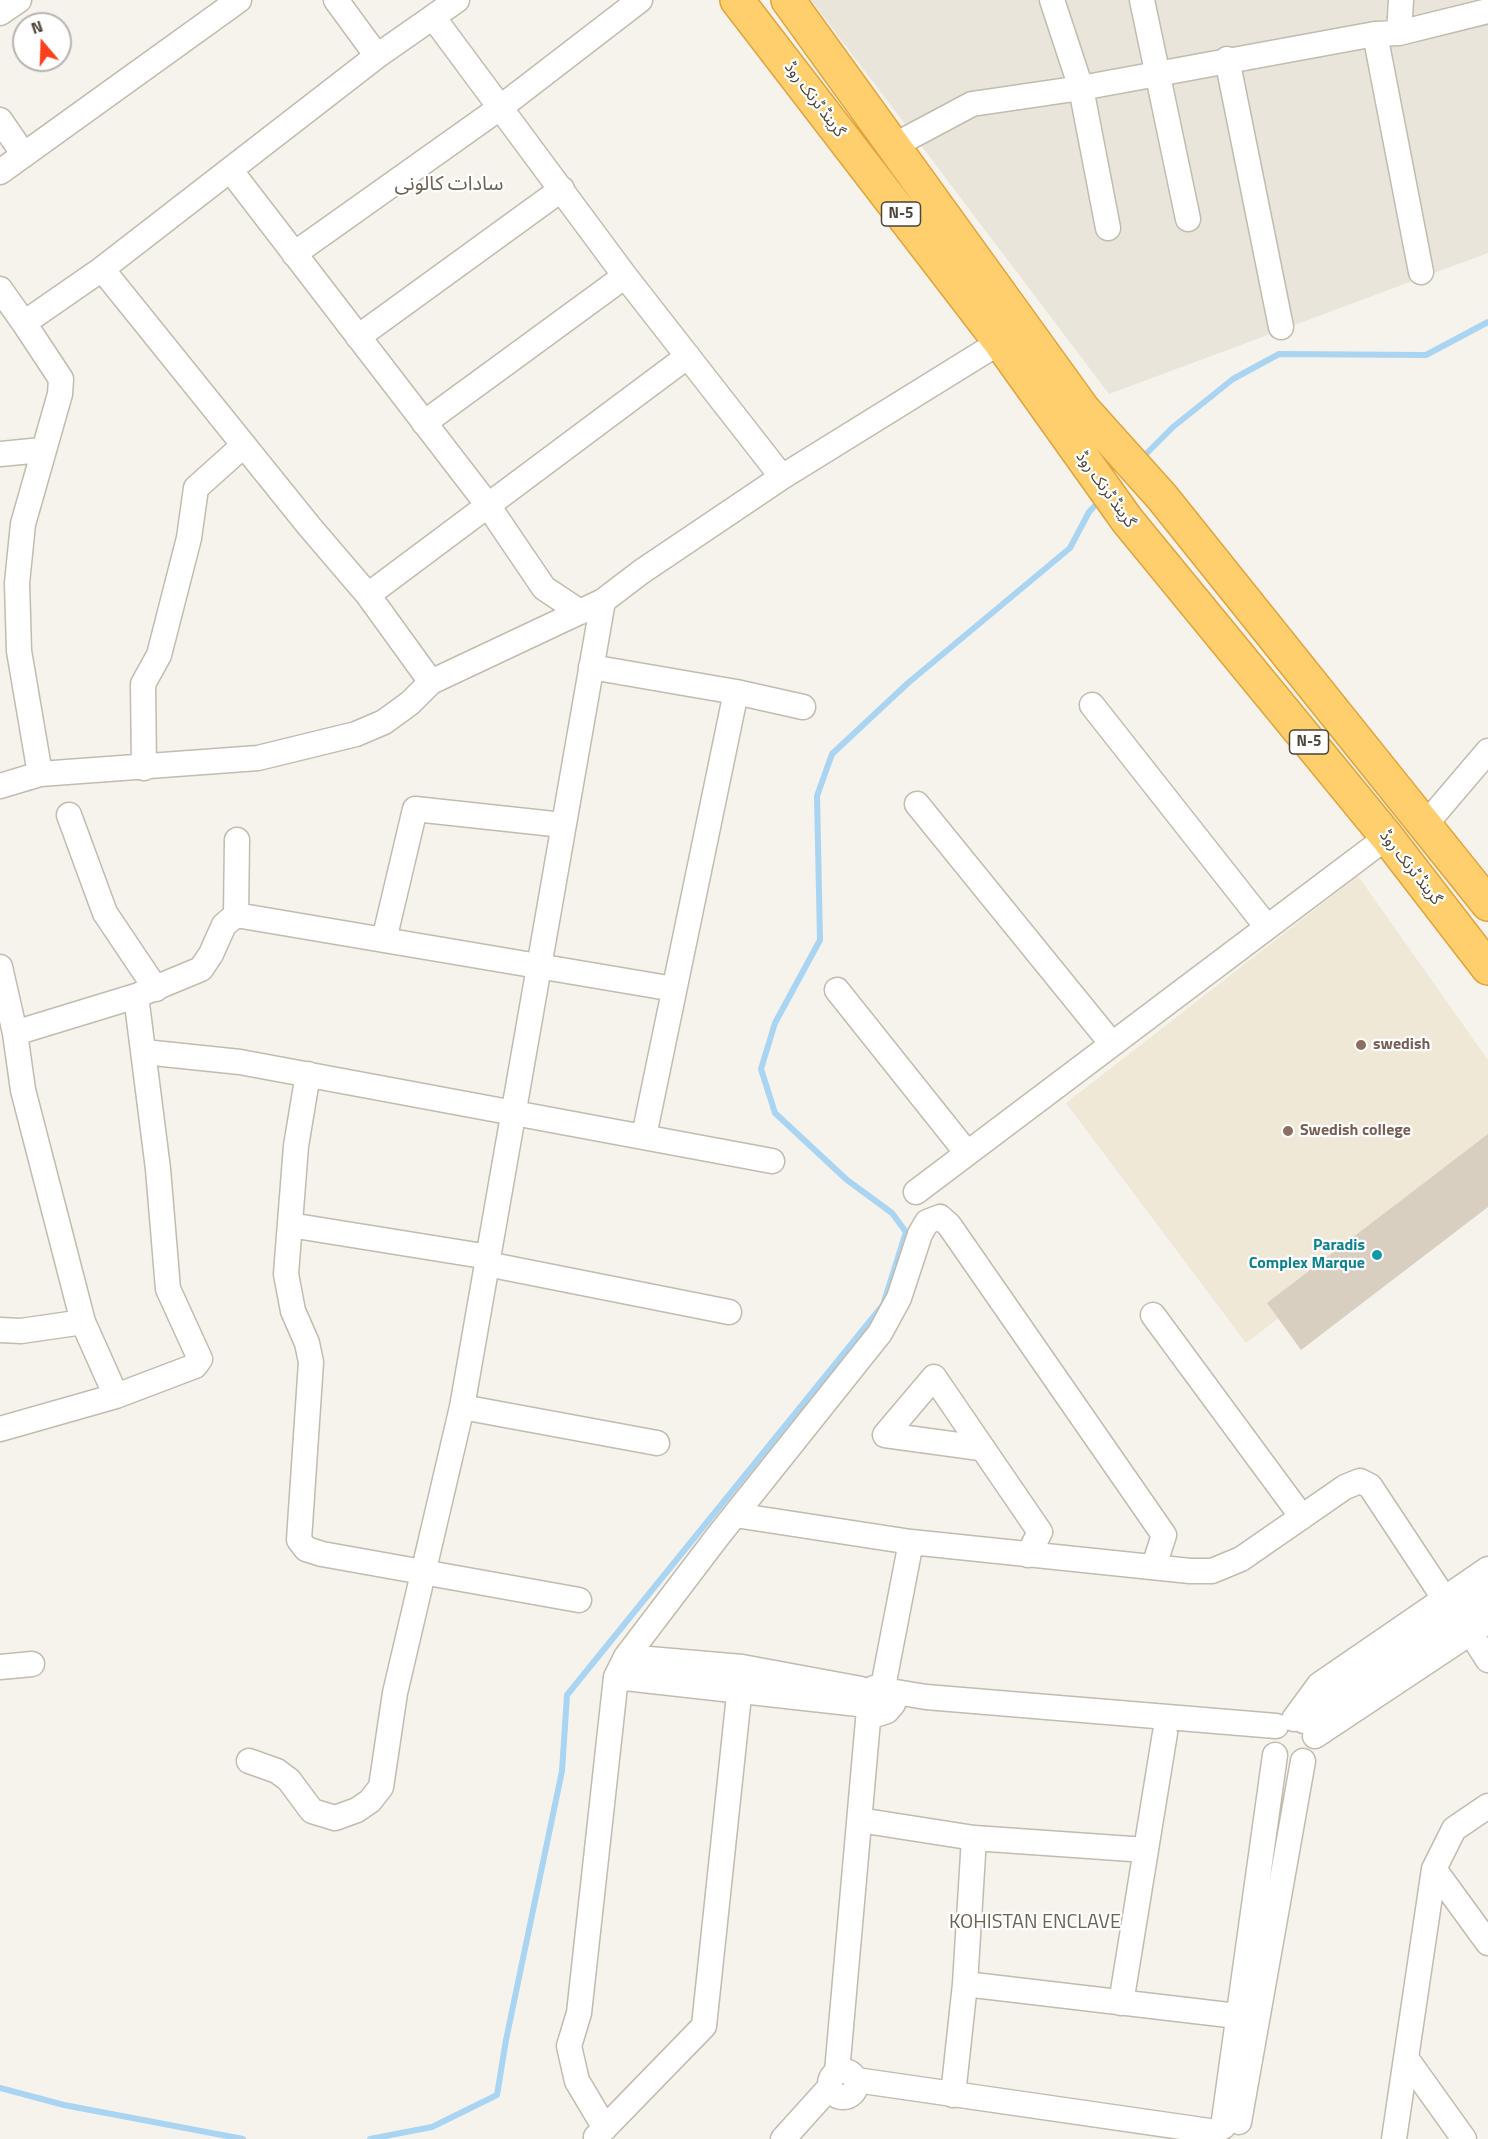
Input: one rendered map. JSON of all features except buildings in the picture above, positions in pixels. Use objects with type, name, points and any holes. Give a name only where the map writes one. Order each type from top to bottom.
[{"type":"highway","name":"گرینڈ ٹرنک روڈ","points":[[737,0],[1000,342],[1072,419],[1162,497],[1488,904]]},
{"type":"highway","name":"گرینڈ ٹرنک روڈ","points":[[788,0],[895,145],[1072,419],[1126,520],[1387,837],[1488,968]]},
{"type":"street","points":[[0,13],[19,0]]},
{"type":"street","points":[[0,172],[239,0]]},
{"type":"street","points":[[336,0],[377,57]]},
{"type":"street","points":[[24,323],[102,269],[377,57],[457,0]]},
{"type":"street","points":[[294,254],[501,107],[640,0]]},
{"type":"street","points":[[1052,0],[1081,88],[1108,228]]},
{"type":"street","points":[[1142,0],[1188,219]]},
{"type":"street","points":[[1399,33],[1401,0]]},
{"type":"street","points":[[895,145],[972,104],[1081,88],[1156,72],[1375,34],[1399,33],[1488,11]]},
{"type":"street","points":[[433,17],[625,276],[782,477]]},
{"type":"street","points":[[1375,34],[1421,272]]},
{"type":"street","points":[[1227,59],[1281,327]]},
{"type":"street","points":[[0,120],[24,155]]},
{"type":"street","points":[[231,171],[487,504],[544,588],[580,612]]},
{"type":"street","points":[[358,337],[562,189]]},
{"type":"street","points":[[102,269],[244,446],[369,595],[431,682]]},
{"type":"street","points":[[424,423],[625,276]]},
{"type":"street","points":[[0,289],[61,379],[60,394],[42,450],[23,524],[17,583],[19,651],[40,774]]},
{"type":"street","points":[[0,786],[40,774],[258,758],[356,734],[384,722],[410,703],[431,682],[603,601],[641,572],[782,477],[1000,342]]},
{"type":"street","points":[[369,595],[487,504],[688,356]]},
{"type":"street","points":[[144,768],[143,684],[159,655],[189,538],[196,488],[244,446]]},
{"type":"street","points":[[0,454],[42,450]]},
{"type":"street","points":[[249,1761],[277,1771],[288,1780],[312,1810],[335,1818],[357,1810],[370,1801],[381,1787],[395,1693],[462,1407],[541,966],[563,825],[603,601]]},
{"type":"street","points":[[591,667],[736,692],[803,707]]},
{"type":"street","points":[[644,1136],[736,692]]},
{"type":"street","points":[[1092,705],[1267,927]]},
{"type":"street","points":[[1425,825],[1488,751]]},
{"type":"street","points":[[917,804],[1112,1044]]},
{"type":"street","points":[[384,940],[416,809],[563,825]]},
{"type":"street","points":[[0,1429],[116,1396],[195,1366],[200,1359],[168,1289],[144,1052],[146,993],[105,912],[69,815]]},
{"type":"street","points":[[916,1192],[1387,837]]},
{"type":"street","points":[[236,915],[237,840]]},
{"type":"street","points":[[10,1040],[146,993],[201,969],[212,954],[224,925],[236,915],[674,989]]},
{"type":"street","points":[[0,967],[10,1040],[83,1322],[116,1396]]},
{"type":"street","points":[[837,990],[967,1153]]},
{"type":"street","points":[[144,1052],[240,1062],[515,1111],[772,1161]]},
{"type":"street","points":[[308,1074],[296,1146],[286,1275],[293,1311],[307,1343],[311,1362],[299,1539],[306,1550],[314,1552],[422,1574],[579,1600]]},
{"type":"street","points":[[742,1678],[705,2025],[599,2133],[577,2081],[569,2046],[579,2013],[621,1667],[735,1515],[880,1333],[899,1298],[920,1234],[927,1222],[940,1217],[950,1225],[1164,1535],[1154,1566]]},
{"type":"street","points":[[290,1225],[488,1261],[729,1312]]},
{"type":"street","points":[[1153,1315],[1302,1517]]},
{"type":"street","points":[[0,1330],[21,1331],[83,1322]]},
{"type":"street","points":[[462,1407],[657,1443]]},
{"type":"street","points":[[980,1448],[1040,1532],[1028,1555]]},
{"type":"street","points":[[735,1515],[911,1542],[1212,1571],[1241,1559],[1345,1487],[1360,1481],[1370,1486],[1444,1598]]},
{"type":"street","points":[[783,2139],[845,2083],[879,1700],[911,1542]]},
{"type":"street","points":[[1228,2133],[1237,2016],[1294,1739],[1319,1685],[1488,1569]]},
{"type":"street","points":[[1228,2133],[1294,1739],[1488,1595]]},
{"type":"street","points":[[879,1700],[926,1697],[1294,1739],[1488,1621]]},
{"type":"street","points":[[621,1667],[742,1678],[879,1700],[1165,1733],[1294,1739],[1348,1732],[1485,1649]]},
{"type":"street","points":[[0,1667],[32,1664]]},
{"type":"street","points":[[805,2139],[845,2083],[872,1822],[879,1700]]},
{"type":"street","points":[[1120,2003],[1165,1733]]},
{"type":"street","points":[[1394,2139],[1434,1869],[1454,1829],[1488,1806]]},
{"type":"street","points":[[872,1822],[974,1838],[1146,1850]]},
{"type":"street","points":[[953,2095],[965,1984],[974,1838]]},
{"type":"street","points":[[1434,1869],[1488,1943]]},
{"type":"street","points":[[965,1984],[1237,2016]]},
{"type":"street","points":[[1406,2058],[1464,2139]]},
{"type":"street","points":[[845,2083],[953,2095],[1228,2133]]},
{"type":"street","points":[[845,2083],[1160,2139]]},
{"type":"shaded area","points":[[811,0],[1488,0],[1488,253],[1109,394]]},
{"type":"shaded area","name":"Swedish college","points":[[1358,876],[1488,1060],[1488,1159],[1246,1343],[1066,1103]]},
{"type":"waterway","points":[[1140,460],[1173,427],[1233,379],[1279,354],[1426,355],[1488,322]]},
{"type":"waterway","points":[[370,2139],[432,2127],[497,2095],[506,2040],[562,1771],[567,1695],[883,1305],[906,1232],[892,1213],[847,1180],[775,1113],[761,1069],[775,1023],[820,940],[817,796],[832,754],[908,683],[1070,548],[1089,512],[1101,499]]},
{"type":"waterway","points":[[0,2088],[64,2105],[243,2139]]},
{"type":"place","name":"swedish","points":[[1361,1045]]},
{"type":"place","name":"Swedish college","points":[[1288,1131]]},
{"type":"place","name":"Paradis Complex Marque","points":[[1377,1255]]},
{"type":"district","name":"سادات کالونی","points":[[449,185]]},
{"type":"district","name":"KOHISTAN ENCLAVE","points":[[1035,1923]]}]
